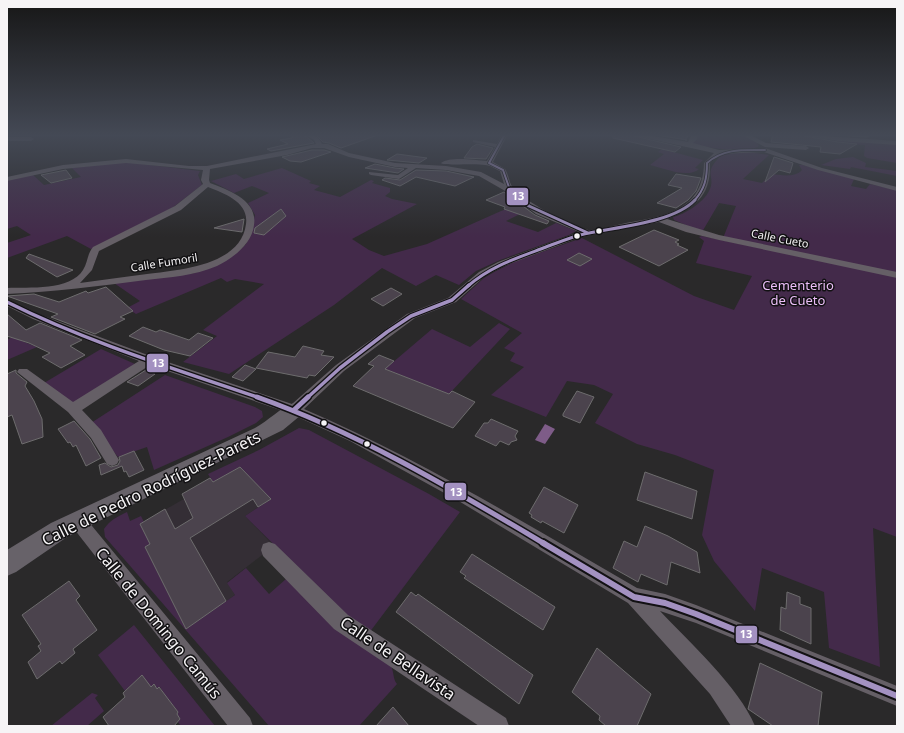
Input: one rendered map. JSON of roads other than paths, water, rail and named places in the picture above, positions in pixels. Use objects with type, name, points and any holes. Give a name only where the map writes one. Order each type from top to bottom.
[{"type":"main road","name":"Calle de Pedro Rodríguez-Parets","points":[[7,564],[77,520],[262,433],[276,425],[294,410]]},
{"type":"street","points":[[7,179],[57,168]]},
{"type":"street","points":[[69,286],[84,276],[90,267],[92,253],[96,249],[172,211],[207,184],[205,180],[207,168]]},
{"type":"street","points":[[371,174],[399,177],[411,168]]},
{"type":"street","points":[[447,168],[481,174],[510,190],[540,212],[588,233]]},
{"type":"street","points":[[499,168],[503,170],[510,190]]},
{"type":"street","points":[[294,410],[340,368],[403,321],[452,300],[482,274],[501,264],[588,233],[660,219],[681,210],[697,198],[705,182],[706,168]]},
{"type":"street","points":[[821,168],[897,189]]},
{"type":"street","name":"Calle Fumoril","points":[[7,291],[69,286],[197,270],[218,261],[237,249],[245,239],[251,222],[249,210],[242,201],[207,184]]},
{"type":"street","name":"Calle Cueto","points":[[660,219],[684,228],[720,238],[897,275]]},
{"type":"street","points":[[7,302],[37,317],[149,360],[294,410],[355,437],[399,459],[634,596],[704,672],[744,726]]},
{"type":"street","points":[[73,409],[149,360]]},
{"type":"street","points":[[23,372],[36,380],[73,409],[96,434],[112,460]]},
{"type":"street","name":"Calle de Domingo Camús","points":[[77,520],[242,726]]},
{"type":"street","name":"Calle de Bellavista","points":[[269,550],[341,622],[498,726]]},
{"type":"street","points":[[634,596],[665,603],[696,614],[897,696]]},
{"type":"park label","name":"Cementerio de Cueto","points":[[798,292]]}]
